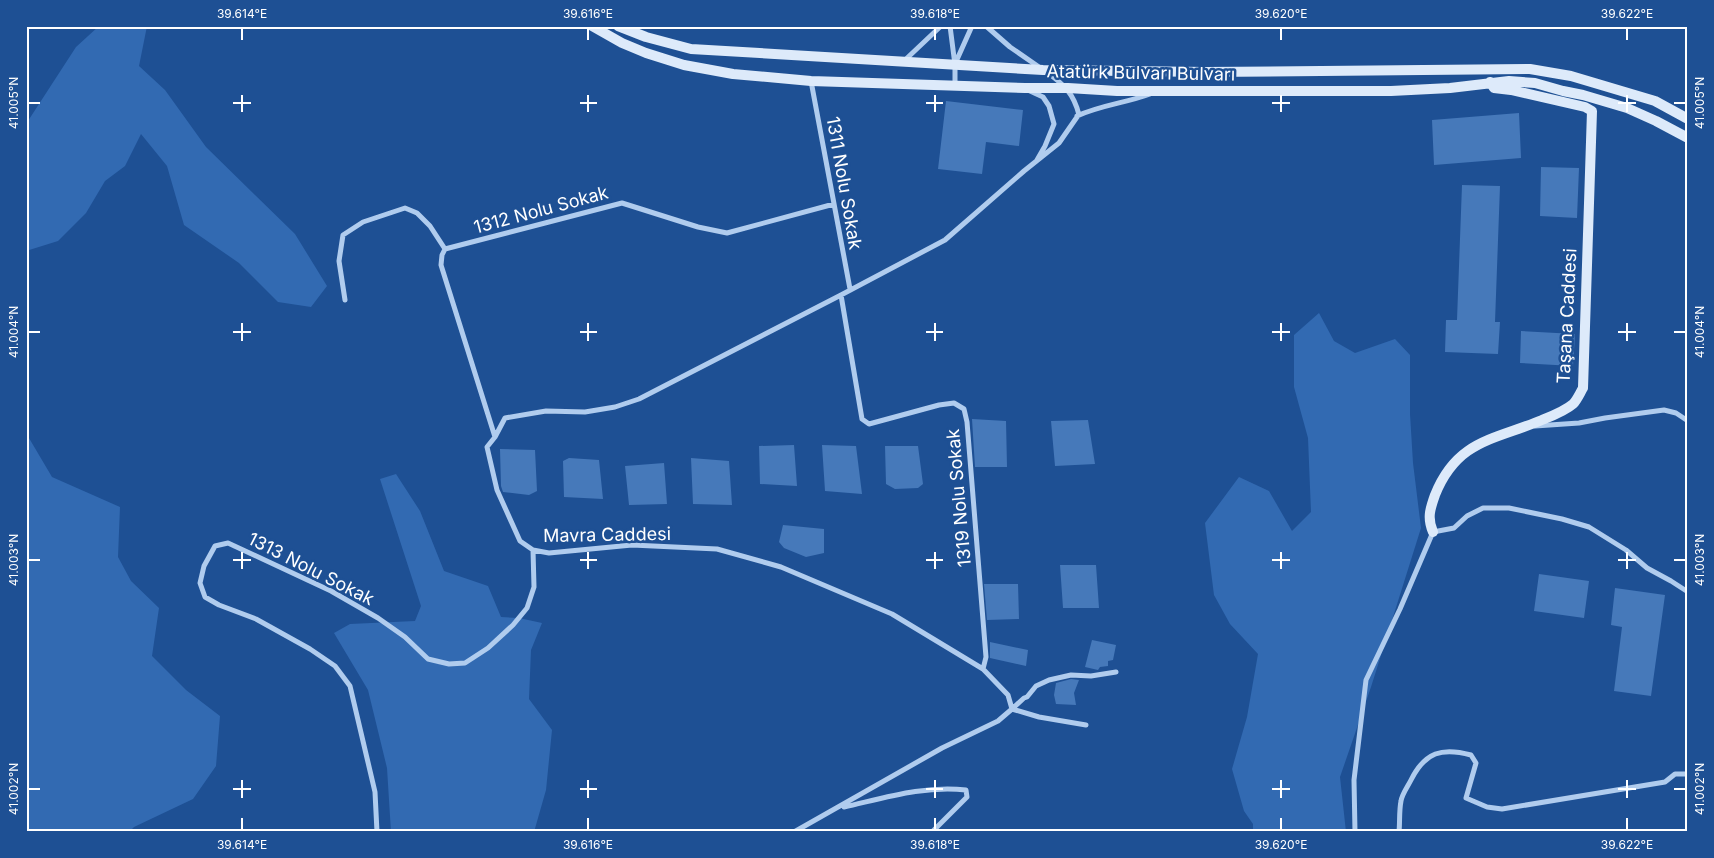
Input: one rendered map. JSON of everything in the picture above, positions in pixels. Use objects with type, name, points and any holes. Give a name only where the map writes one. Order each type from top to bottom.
[{"type":"street","name":"Atatürk Bulvarı Bulvarı","points":[[592,26],[646,53],[684,65],[733,74],[811,81],[1117,91],[1391,91],[1450,88],[1490,82],[1535,83],[1627,108],[1688,138]]},
{"type":"street","name":"Atatürk Bulvarı Bulvarı","points":[[618,26],[646,37],[691,49],[1043,70],[1206,72],[1530,69],[1571,76],[1655,101],[1688,119]]},
{"type":"street","points":[[903,62],[941,26]]},
{"type":"street","points":[[950,26],[955,65],[955,86]]},
{"type":"street","points":[[955,65],[972,26]]},
{"type":"street","points":[[986,26],[1010,47],[1068,88],[1078,107],[1079,115],[1077,117]]},
{"type":"street","name":"1311 Nolu Sokak","points":[[811,81],[850,289]]},
{"type":"street","name":"Taşana Caddesi","points":[[1355,832],[1354,780],[1366,680],[1400,609],[1433,532],[1429,522],[1430,511],[1440,483],[1461,454],[1482,442],[1556,414],[1573,404],[1583,388],[1592,111],[1585,107],[1511,90],[1494,88],[1490,82]]},
{"type":"street","name":"Mavra Caddesi","points":[[1025,88],[1042,96],[1049,106],[1054,124],[1045,146],[1034,165]]},
{"type":"street","points":[[1077,117],[1094,109],[1131,101],[1160,91]]},
{"type":"street","name":"Mavra Caddesi","points":[[1012,709],[1008,695],[983,668],[892,614],[781,567],[717,549],[632,545],[549,553],[533,550],[520,542],[497,490],[488,447],[505,418],[546,411],[585,412],[615,407],[639,399],[945,240],[1024,171],[1060,143],[1077,117]]},
{"type":"street","name":"1312 Nolu Sokak","points":[[444,249],[622,203],[698,228],[727,233],[834,204]]},
{"type":"street","points":[[345,300],[339,261],[343,235],[363,222],[405,208],[417,213],[430,226],[444,249],[441,265],[495,437]]},
{"type":"street","name":"1319 Nolu Sokak","points":[[841,295],[862,418],[869,424],[939,405],[954,403],[964,409],[967,422],[986,657],[983,668]]},
{"type":"street","points":[[1525,427],[1579,423],[1664,410],[1676,413],[1688,421]]},
{"type":"street","points":[[1433,532],[1454,528],[1467,516],[1483,508],[1510,508],[1562,519],[1589,527],[1626,550],[1647,568],[1672,580],[1688,592]]},
{"type":"street","name":"1313 Nolu Sokak","points":[[378,832],[376,792],[350,686],[336,666],[310,649],[256,619],[219,606],[205,597],[200,583],[204,566],[215,546],[228,543],[331,591],[378,618],[405,637],[428,659],[449,664],[465,663],[488,648],[528,608],[534,587],[533,550]]},
{"type":"street","points":[[794,832],[942,748],[998,721],[1027,697],[1036,686],[1050,680],[1071,675],[1091,676],[1116,672]]},
{"type":"street","points":[[1012,709],[1039,717],[1086,726]]},
{"type":"street","points":[[1399,832],[1401,800],[1418,767],[1431,755],[1442,751],[1457,751],[1471,755],[1476,763],[1466,798],[1487,808],[1502,809],[1665,782],[1675,774],[1688,774]]},
{"type":"street","points":[[838,808],[917,791],[950,788],[966,790],[967,796],[932,832]]},
{"type":"shaded area","points":[[99,26],[147,26],[139,66],[165,90],[206,147],[295,234],[327,286],[311,307],[278,302],[239,263],[184,225],[167,166],[141,134],[125,166],[105,181],[86,213],[58,241],[26,251],[26,124],[76,47]]},
{"type":"shaded area","points":[[1319,313],[1334,341],[1355,353],[1395,339],[1410,355],[1410,414],[1413,463],[1421,528],[1371,687],[1340,777],[1346,832],[1253,832],[1253,824],[1244,811],[1232,769],[1247,717],[1258,654],[1230,624],[1214,595],[1205,523],[1239,477],[1269,491],[1292,531],[1311,512],[1308,438],[1294,387],[1294,335]]},
{"type":"shaded area","points":[[26,433],[52,477],[120,507],[118,557],[131,581],[159,608],[152,656],[186,690],[220,716],[216,766],[193,799],[134,827],[129,832],[26,832],[28,695],[26,685]]},
{"type":"shaded area","points":[[396,474],[420,511],[444,571],[488,586],[501,617],[519,618],[542,623],[531,650],[529,699],[552,730],[546,790],[534,832],[391,832],[387,768],[368,690],[334,633],[350,624],[415,621],[421,606],[380,479]]},
{"type":"building","points":[[946,101],[1023,110],[1019,146],[986,142],[982,174],[938,169]]},
{"type":"building","points":[[1519,113],[1521,158],[1434,165],[1432,120]]},
{"type":"building","points":[[1541,167],[1579,168],[1577,218],[1540,216]]},
{"type":"building","points":[[1462,185],[1500,186],[1495,322],[1500,322],[1498,354],[1445,352],[1446,320],[1457,320]]},
{"type":"building","points":[[1521,331],[1575,334],[1573,366],[1520,363]]},
{"type":"building","points":[[972,419],[1006,421],[1007,467],[975,467]]},
{"type":"building","points":[[1088,420],[1095,464],[1055,466],[1051,421]]},
{"type":"building","points":[[794,445],[797,486],[760,484],[759,446]]},
{"type":"building","points":[[822,445],[856,446],[862,494],[825,491]]},
{"type":"building","points":[[885,446],[918,446],[923,484],[918,488],[895,489],[886,484]]},
{"type":"building","points":[[500,449],[535,450],[537,491],[529,495],[503,492],[501,486]]},
{"type":"building","points":[[569,458],[599,460],[603,499],[564,497],[563,461]]},
{"type":"building","points":[[691,458],[729,461],[732,505],[693,504]]},
{"type":"building","points":[[664,463],[667,504],[629,505],[625,466]]},
{"type":"building","points":[[783,525],[824,529],[824,553],[806,557],[784,548],[779,542]]},
{"type":"building","points":[[1060,565],[1096,565],[1099,608],[1063,608]]},
{"type":"building","points":[[1539,574],[1589,581],[1584,618],[1534,611]]},
{"type":"building","points":[[984,584],[1018,584],[1019,619],[987,620]]},
{"type":"building","points":[[1615,588],[1665,595],[1651,696],[1614,691],[1622,627],[1611,625]]},
{"type":"building","points":[[1092,640],[1116,645],[1113,660],[1108,661],[1108,666],[1100,667],[1098,670],[1085,667]]},
{"type":"building","points":[[990,642],[1028,650],[1026,666],[990,658]]},
{"type":"building","points":[[1071,679],[1079,680],[1074,693],[1076,705],[1056,704],[1054,695],[1056,683]]}]
